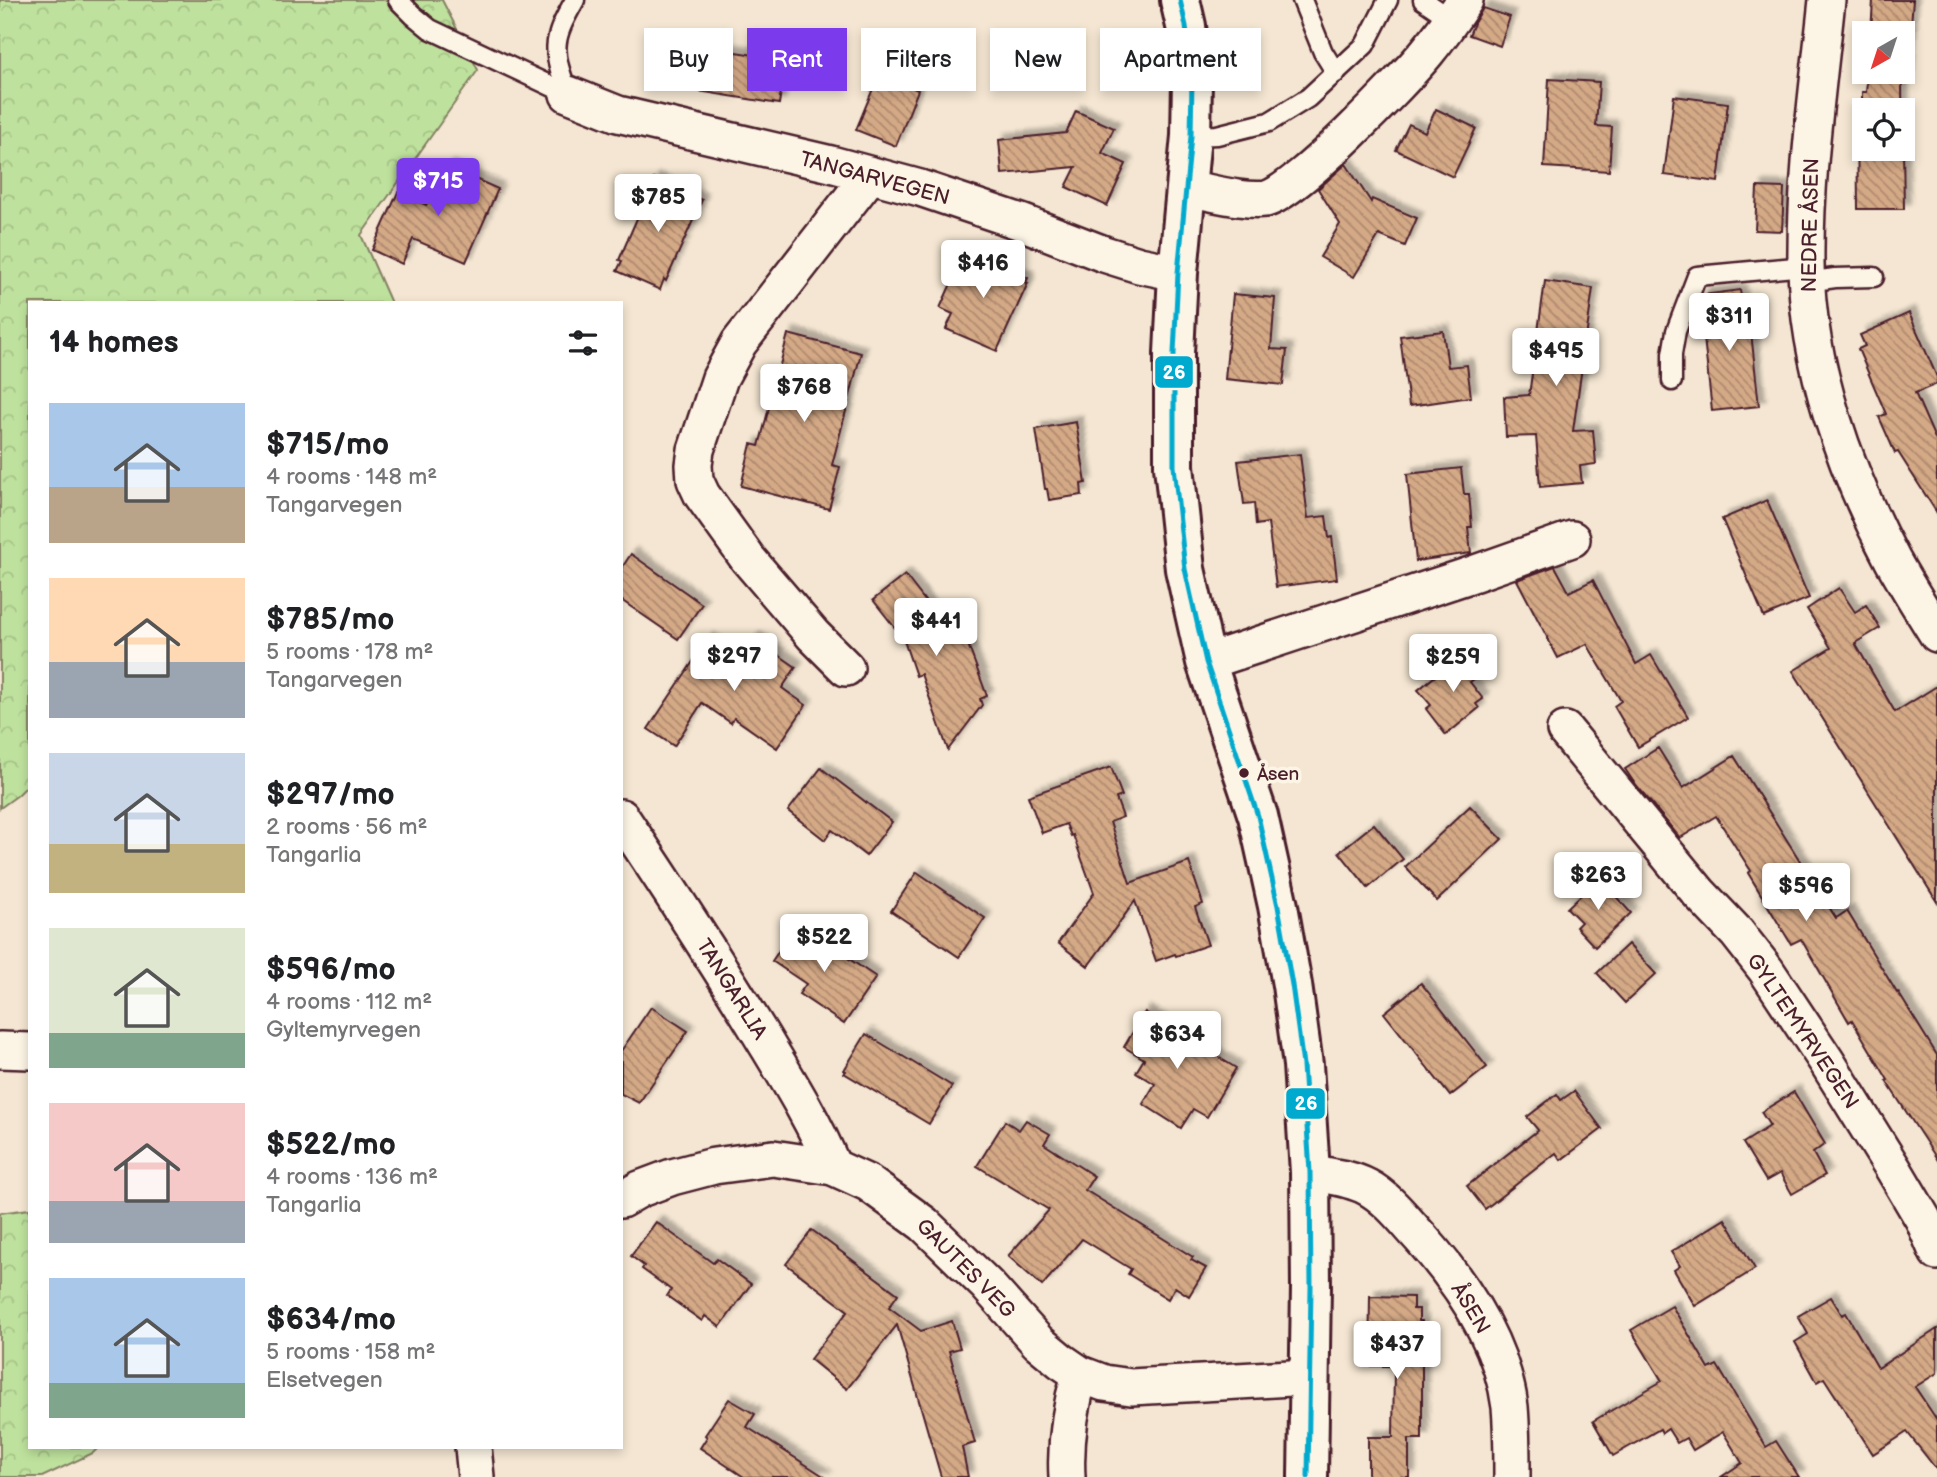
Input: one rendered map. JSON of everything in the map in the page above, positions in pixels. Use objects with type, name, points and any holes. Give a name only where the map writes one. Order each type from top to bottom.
[{"type":"main road","points":[[1180,0],[1192,80],[1191,136],[1178,273],[1174,353],[1174,466],[1185,569],[1206,662],[1258,816],[1278,906],[1303,1065],[1310,1172],[1308,1477]]},
{"type":"street","name":"NEDRE ÅSEN","points":[[1828,0],[1812,140],[1807,274],[1818,366],[1830,411],[1867,509],[1894,562],[1937,634]]},
{"type":"street","points":[[1186,188],[1268,199],[1289,187],[1396,85],[1427,51],[1447,6]]},
{"type":"street","name":"TANGARVEGEN","points":[[568,94],[618,114],[920,188],[1104,254],[1178,273]]},
{"type":"street","points":[[846,668],[813,635],[748,559],[702,495],[695,480],[694,466],[696,450],[720,378],[739,343],[870,176]]},
{"type":"street","points":[[1206,662],[1572,539]]},
{"type":"street","name":"GYLTEMYRVEGEN","points":[[1565,730],[1766,970],[1827,1062],[1923,1219],[1937,1252]]},
{"type":"street","name":"TANGARLIA","points":[[623,820],[700,937],[794,1090],[833,1167]]},
{"type":"street","points":[[0,1050],[28,1051]]},
{"type":"street","name":"GAUTES VEG","points":[[623,1199],[672,1177],[714,1166],[773,1158],[833,1167],[867,1183],[924,1224],[988,1285],[1038,1342],[1080,1374],[1104,1383],[1131,1387],[1309,1377]]},
{"type":"street","name":"ÅSEN","points":[[1310,1172],[1356,1182],[1369,1188],[1399,1213],[1466,1294],[1491,1343],[1504,1379],[1510,1407],[1512,1477]]},
{"type":"street","points":[[1067,1477],[1066,1451],[1072,1403],[1080,1374]]},
{"type":"street","points":[[473,1449],[476,1477]]},
{"type":"lane","points":[[398,0],[430,29],[568,94]]},
{"type":"lane","points":[[568,94],[558,66],[555,42],[575,0]]},
{"type":"lane","points":[[1302,0],[1323,52],[1336,73]]},
{"type":"lane","points":[[1191,136],[1217,135],[1269,122],[1308,98],[1365,45],[1388,0]]},
{"type":"lane","points":[[1672,381],[1672,354],[1676,331],[1697,276],[1807,274],[1835,278],[1874,278]]},
{"type":"green space","points":[[0,0],[442,0],[478,70],[361,235],[390,301],[28,301],[28,785],[0,808]]},
{"type":"green space","points":[[28,1209],[28,1449],[97,1449],[42,1477],[0,1477],[0,1213]]},
{"type":"building","points":[[1873,0],[1913,0],[1911,21],[1872,21]]},
{"type":"building","points":[[1483,8],[1510,17],[1500,46],[1469,35]]},
{"type":"building","points":[[733,52],[747,54],[747,91],[781,91],[779,104],[698,91],[733,91]]},
{"type":"building","points":[[1549,79],[1599,82],[1596,126],[1612,127],[1609,171],[1544,167]]},
{"type":"building","points":[[1867,84],[1902,84],[1902,98],[1862,98],[1862,92],[1866,92]]},
{"type":"building","points":[[872,91],[918,91],[896,146],[856,130]]},
{"type":"building","points":[[1674,96],[1728,103],[1718,182],[1664,175]]},
{"type":"building","points":[[1436,109],[1476,128],[1453,177],[1396,150],[1409,124],[1425,132]]},
{"type":"building","points":[[1076,111],[1114,128],[1102,153],[1126,164],[1107,206],[1066,187],[1076,167],[1002,174],[999,140],[1066,133]]},
{"type":"building","points":[[1857,161],[1903,161],[1904,209],[1858,209]]},
{"type":"building","points":[[1346,164],[1371,202],[1372,199],[1417,218],[1405,246],[1379,235],[1354,277],[1320,257],[1340,224],[1318,189]]},
{"type":"building","points":[[448,167],[498,189],[466,262],[413,239],[402,264],[372,250],[398,192],[426,205],[440,175],[444,177]]},
{"type":"building","points":[[654,179],[702,200],[660,290],[617,271],[622,261],[619,260]]},
{"type":"building","points":[[1757,187],[1784,188],[1782,231],[1755,230]]},
{"type":"building","points":[[966,250],[1028,278],[997,351],[946,329],[953,314],[940,308]]},
{"type":"building","points":[[1545,281],[1593,288],[1573,431],[1593,430],[1596,464],[1580,466],[1582,483],[1540,487],[1536,436],[1506,437],[1504,397],[1529,395]]},
{"type":"building","points":[[1740,290],[1746,333],[1751,332],[1759,406],[1712,411],[1702,295]]},
{"type":"building","points":[[1233,294],[1275,298],[1271,349],[1287,350],[1283,385],[1225,379]]},
{"type":"building","points":[[1909,313],[1937,377],[1937,384],[1915,393],[1937,443],[1937,513],[1898,452],[1895,453],[1879,417],[1886,414],[1858,349],[1865,346],[1860,335]]},
{"type":"building","points":[[1443,331],[1448,367],[1467,365],[1471,397],[1409,406],[1400,336]]},
{"type":"building","points":[[788,334],[861,353],[832,465],[840,467],[829,509],[741,486],[751,444],[759,446]]},
{"type":"building","points":[[1076,422],[1086,483],[1081,484],[1082,495],[1049,500],[1036,429]]},
{"type":"building","points":[[1300,454],[1308,518],[1326,516],[1329,538],[1332,537],[1337,579],[1276,587],[1268,523],[1256,525],[1254,503],[1244,504],[1238,461]]},
{"type":"building","points":[[1461,468],[1464,494],[1469,494],[1472,527],[1468,527],[1471,553],[1416,561],[1407,474]]},
{"type":"building","points":[[1767,500],[1809,598],[1764,617],[1722,519]]},
{"type":"building","points":[[631,554],[702,604],[678,639],[623,601],[623,566]]},
{"type":"building","points":[[1555,566],[1569,592],[1593,580],[1636,664],[1651,655],[1688,717],[1638,747],[1614,706],[1621,701],[1587,644],[1558,658],[1517,580]]},
{"type":"building","points":[[905,575],[946,628],[960,623],[987,696],[980,699],[982,705],[948,750],[921,674],[916,676],[903,638],[873,600]]},
{"type":"building","points":[[1839,588],[1855,612],[1866,605],[1880,628],[1855,643],[1895,712],[1937,686],[1937,902],[1793,671],[1831,648],[1807,609]]},
{"type":"building","points":[[754,638],[796,667],[782,688],[806,705],[777,748],[734,718],[731,723],[702,703],[674,746],[648,729],[708,639],[739,659]]},
{"type":"building","points":[[1465,652],[1482,673],[1470,682],[1483,699],[1476,704],[1479,708],[1446,735],[1426,709],[1431,705],[1418,690]]},
{"type":"building","points":[[1658,748],[1683,788],[1734,756],[1836,918],[1847,911],[1937,1055],[1937,1159],[1886,1081],[1888,1080],[1852,1020],[1849,1022],[1801,939],[1791,944],[1748,873],[1751,871],[1716,816],[1680,838],[1633,781],[1625,769]]},
{"type":"building","points":[[1111,767],[1122,796],[1116,798],[1123,817],[1110,822],[1130,883],[1189,862],[1203,904],[1195,907],[1208,945],[1156,961],[1135,901],[1088,966],[1058,943],[1094,893],[1073,835],[1071,836],[1066,824],[1042,833],[1028,796]]},
{"type":"building","points":[[821,768],[892,822],[866,856],[832,830],[825,840],[788,811]]},
{"type":"building","points":[[1470,806],[1502,839],[1437,901],[1405,867]]},
{"type":"building","points":[[1374,824],[1403,859],[1368,888],[1339,852]]},
{"type":"building","points":[[917,872],[985,918],[959,957],[891,911]]},
{"type":"building","points":[[1599,878],[1631,913],[1595,947],[1576,927],[1581,922],[1567,908]]},
{"type":"building","points":[[797,924],[876,977],[844,1024],[799,994],[806,984],[772,961]]},
{"type":"building","points":[[1628,944],[1656,974],[1625,1003],[1597,973]]},
{"type":"building","points":[[1421,983],[1487,1067],[1450,1096],[1384,1013]]},
{"type":"building","points":[[651,1007],[688,1031],[639,1103],[623,1095],[623,1048]]},
{"type":"building","points":[[1145,1012],[1236,1068],[1207,1117],[1193,1109],[1181,1128],[1143,1104],[1155,1084],[1136,1072],[1144,1059],[1124,1047]]},
{"type":"building","points":[[866,1034],[952,1086],[929,1124],[844,1073]]},
{"type":"building","points":[[1574,1091],[1602,1129],[1561,1160],[1556,1153],[1485,1209],[1467,1186],[1538,1130],[1527,1117],[1557,1094],[1561,1100]]},
{"type":"building","points":[[1794,1092],[1825,1144],[1813,1153],[1825,1175],[1792,1194],[1780,1173],[1766,1181],[1743,1143],[1770,1126],[1761,1112]]},
{"type":"building","points":[[1026,1120],[1050,1134],[1044,1144],[1094,1176],[1085,1190],[1193,1257],[1191,1260],[1206,1268],[1189,1296],[1175,1287],[1168,1299],[1128,1274],[1131,1269],[1082,1239],[1042,1286],[1008,1256],[1049,1210],[977,1166],[1005,1121],[1019,1130]]},
{"type":"building","points":[[1725,1219],[1755,1269],[1695,1306],[1674,1270],[1680,1266],[1671,1252]]},
{"type":"building","points":[[656,1222],[713,1263],[717,1259],[751,1284],[720,1327],[705,1316],[702,1321],[667,1296],[671,1290],[642,1269],[644,1266],[631,1256]]},
{"type":"building","points":[[812,1230],[898,1294],[889,1307],[921,1331],[952,1321],[960,1348],[949,1351],[975,1443],[962,1447],[968,1477],[941,1477],[897,1325],[847,1389],[810,1359],[848,1311],[786,1264]]},
{"type":"building","points":[[1370,1296],[1413,1297],[1413,1309],[1419,1309],[1419,1321],[1422,1321],[1422,1439],[1409,1439],[1409,1477],[1368,1477],[1368,1437],[1393,1437],[1394,1366],[1369,1366]]},
{"type":"building","points":[[1831,1297],[1842,1315],[1846,1313],[1878,1368],[1937,1329],[1937,1373],[1915,1387],[1937,1420],[1937,1470],[1907,1432],[1873,1454],[1824,1378],[1817,1382],[1795,1342],[1808,1334],[1798,1316]]},
{"type":"building","points":[[1672,1306],[1709,1369],[1717,1365],[1766,1447],[1776,1441],[1799,1477],[1721,1477],[1742,1463],[1723,1432],[1693,1450],[1686,1438],[1677,1443],[1668,1429],[1662,1433],[1660,1429],[1613,1456],[1593,1421],[1662,1381],[1631,1330]]},
{"type":"building","points":[[729,1399],[755,1414],[747,1427],[825,1477],[744,1477],[700,1448],[707,1437],[705,1435]]},
{"type":"transit line","name":"26","points":[[1180,0],[1192,80],[1191,136],[1178,273],[1174,353],[1174,466],[1185,569],[1206,662],[1258,816],[1278,906],[1303,1065],[1310,1172],[1308,1477]]},
{"type":"place","name":"Åsen","points":[[1244,773]]}]
